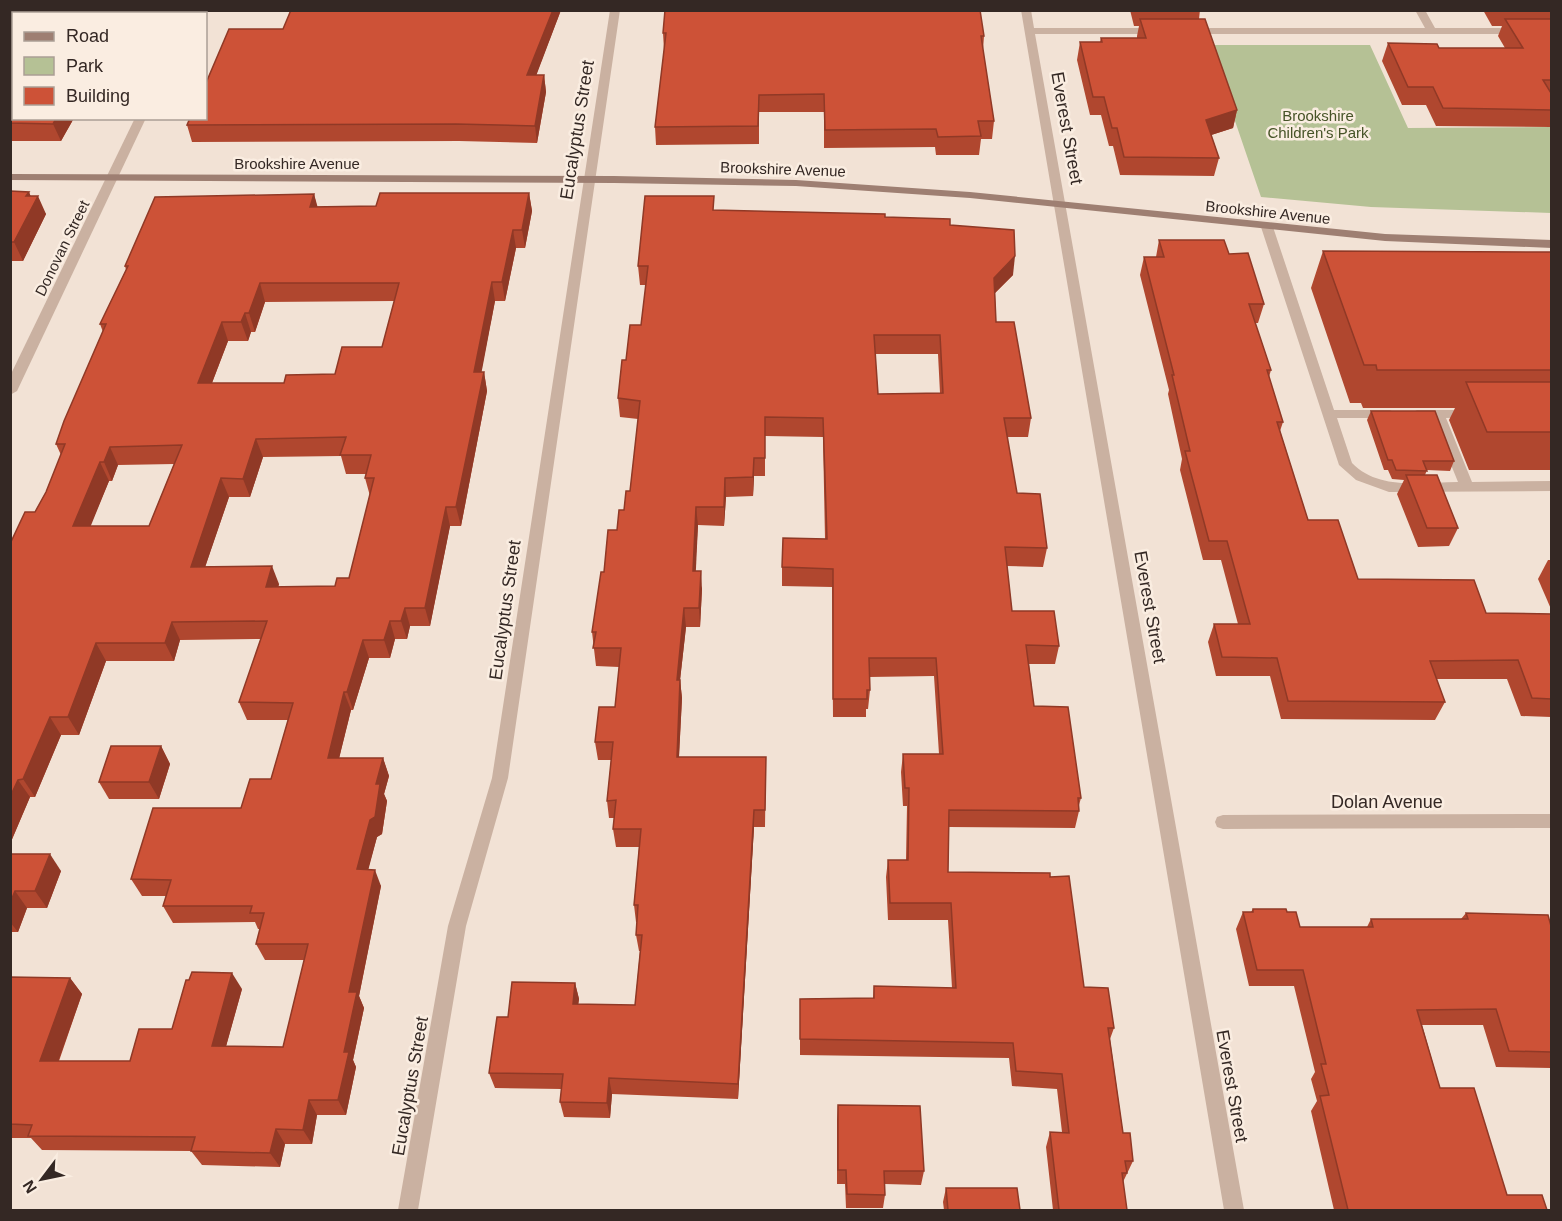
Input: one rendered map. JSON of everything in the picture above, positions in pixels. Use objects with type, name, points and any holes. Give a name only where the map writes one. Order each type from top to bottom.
[{"type":"street","name":"Eucalyptus Street","points":[[408,1210],[457,926],[500,778],[615,10]]},
{"type":"street","name":"Everest Street","points":[[1026,10],[1234,1210]]},
{"type":"street","points":[[1420,10],[1432,31]]},
{"type":"street","points":[[1030,31],[1172,31]]},
{"type":"street","points":[[1184,31],[1551,31]]},
{"type":"street","name":"Donovan Street","points":[[10,390],[140,120]]},
{"type":"street","name":"Brookshire Avenue","points":[[10,177],[589,180],[884,187],[1060,203],[1267,227],[1460,243],[1551,244]]},
{"type":"street","points":[[1267,227],[1346,465],[1359,477],[1371,483],[1389,487],[1551,486]]},
{"type":"street","points":[[1329,414],[1483,414]]},
{"type":"street","points":[[1437,414],[1467,486]]},
{"type":"street","name":"Dolan Avenue","points":[[1223,822],[1551,821]]},
{"type":"green space","name":"Brookshire Children's Park","points":[[1209,45],[1370,45],[1408,128],[1551,127],[1551,213],[1371,207],[1261,197]]},
{"type":"building","points":[[10,10],[120,10],[119,12],[12,12],[12,120],[55,120],[53,124],[10,123]]},
{"type":"building","points":[[291,10],[553,10],[527,75],[544,75],[535,126],[187,125],[189,120],[207,120],[207,81],[229,29],[283,29]]},
{"type":"building","points":[[665,10],[980,10],[984,36],[981,36],[994,121],[978,121],[981,136],[938,137],[936,129],[825,130],[824,94],[759,95],[758,126],[655,127],[666,33],[663,33]]},
{"type":"building","points":[[1140,19],[1205,19],[1237,110],[1206,120],[1219,158],[1124,157],[1117,128],[1112,128],[1104,97],[1093,97],[1080,42],[1102,42],[1101,38],[1146,38]]},
{"type":"building","points":[[1505,19],[1551,19],[1551,80],[1543,80],[1551,93],[1551,110],[1443,108],[1433,87],[1408,87],[1388,43],[1437,44],[1439,48],[1523,48]]},
{"type":"building","points":[[10,191],[29,192],[26,196],[38,196],[14,242],[10,242]]},
{"type":"building","points":[[380,193],[529,193],[522,230],[513,230],[502,282],[492,282],[474,372],[484,372],[456,507],[446,507],[425,608],[405,608],[401,621],[390,621],[384,640],[363,640],[347,692],[344,692],[328,758],[383,758],[376,784],[380,784],[375,817],[370,820],[357,869],[375,870],[349,992],[357,992],[344,1052],[349,1052],[338,1100],[309,1100],[303,1130],[276,1129],[270,1153],[191,1151],[195,1137],[28,1136],[32,1125],[10,1124],[10,977],[70,978],[40,1061],[130,1061],[139,1029],[172,1029],[186,980],[189,980],[192,972],[232,973],[212,1046],[283,1047],[308,944],[256,944],[264,913],[250,913],[252,906],[163,906],[171,880],[131,879],[153,808],[241,808],[250,779],[271,779],[293,703],[239,702],[267,621],[172,622],[165,643],[96,643],[68,717],[50,717],[23,779],[18,780],[10,797],[10,544],[25,512],[35,512],[46,492],[65,444],[56,444],[64,421],[106,324],[100,324],[128,266],[125,266],[155,197],[314,194],[310,207],[376,206]],"holes":[[[260,283],[399,283],[382,347],[342,347],[335,374],[286,375],[284,383],[198,383],[222,322],[241,322],[245,313],[249,313]],[[346,437],[340,455],[371,455],[365,478],[374,478],[349,578],[337,578],[335,586],[266,587],[272,566],[191,567],[221,478],[243,479],[256,439]],[[182,445],[149,526],[73,526],[100,462],[104,462],[110,447]]]},
{"type":"building","points":[[645,196],[714,196],[713,210],[885,214],[885,217],[950,219],[950,225],[1014,230],[1015,256],[994,278],[996,322],[1014,322],[1031,418],[1004,418],[1017,493],[1040,494],[1047,548],[1005,547],[1012,611],[1054,611],[1059,646],[1026,645],[1034,706],[1068,707],[1081,798],[1078,798],[1079,811],[949,810],[948,872],[1050,873],[1050,877],[1069,876],[1084,987],[1108,988],[1114,1028],[1108,1028],[1123,1133],[1130,1133],[1133,1161],[1125,1161],[1127,1173],[1122,1173],[1127,1210],[1059,1210],[1050,1132],[1069,1133],[1062,1074],[1016,1071],[1013,1043],[800,1039],[800,999],[874,998],[874,986],[956,988],[951,903],[890,903],[888,860],[908,860],[909,788],[905,788],[903,754],[943,754],[936,658],[869,658],[870,690],[867,690],[867,699],[833,699],[833,569],[782,567],[783,538],[827,539],[823,418],[765,417],[765,458],[754,458],[753,477],[725,478],[724,507],[696,507],[693,571],[701,571],[699,608],[684,608],[677,680],[680,680],[677,757],[766,757],[765,810],[754,810],[738,1084],[609,1078],[607,1103],[560,1102],[563,1074],[489,1073],[497,1017],[508,1017],[512,982],[575,983],[573,1004],[635,1005],[642,935],[636,935],[638,905],[634,905],[641,829],[613,829],[616,800],[607,801],[613,742],[595,742],[599,707],[615,707],[621,648],[593,648],[596,632],[592,632],[601,572],[604,572],[608,530],[617,530],[619,510],[624,510],[626,491],[630,491],[640,401],[618,398],[622,360],[626,360],[630,325],[641,325],[648,266],[638,266]],"holes":[[[874,335],[940,335],[943,393],[878,394]]]},
{"type":"building","points":[[1159,240],[1224,240],[1229,254],[1248,253],[1264,304],[1249,304],[1271,370],[1267,370],[1283,422],[1277,422],[1308,520],[1338,520],[1358,579],[1474,580],[1486,613],[1551,614],[1551,699],[1532,698],[1518,660],[1430,661],[1445,702],[1288,701],[1277,658],[1222,657],[1214,624],[1250,624],[1227,541],[1209,541],[1185,451],[1190,451],[1172,375],[1174,375],[1144,257],[1164,257]]},
{"type":"building","points":[[1323,251],[1551,252],[1551,370],[1377,370],[1376,365],[1364,365]]},
{"type":"building","points":[[1466,382],[1551,382],[1551,432],[1487,432]]},
{"type":"building","points":[[1371,411],[1435,411],[1454,461],[1423,461],[1427,471],[1396,470],[1392,460],[1388,460]]},
{"type":"building","points":[[1406,475],[1437,475],[1458,528],[1427,528]]},
{"type":"building","points":[[111,746],[161,746],[149,782],[99,782]]},
{"type":"building","points":[[10,854],[50,854],[35,891],[15,891],[10,903]]},
{"type":"building","points":[[1253,909],[1286,909],[1287,912],[1296,912],[1300,927],[1373,927],[1371,919],[1468,919],[1466,913],[1548,915],[1551,926],[1551,1052],[1509,1051],[1496,1009],[1417,1010],[1440,1088],[1474,1088],[1507,1195],[1542,1195],[1547,1210],[1348,1210],[1320,1096],[1329,1095],[1321,1064],[1326,1064],[1303,970],[1257,970],[1243,912],[1253,912]]},
{"type":"building","points":[[838,1105],[920,1106],[924,1171],[884,1171],[885,1195],[847,1194],[846,1170],[838,1170]]},
{"type":"building","points":[[946,1188],[1017,1188],[1020,1210],[948,1210]]}]
